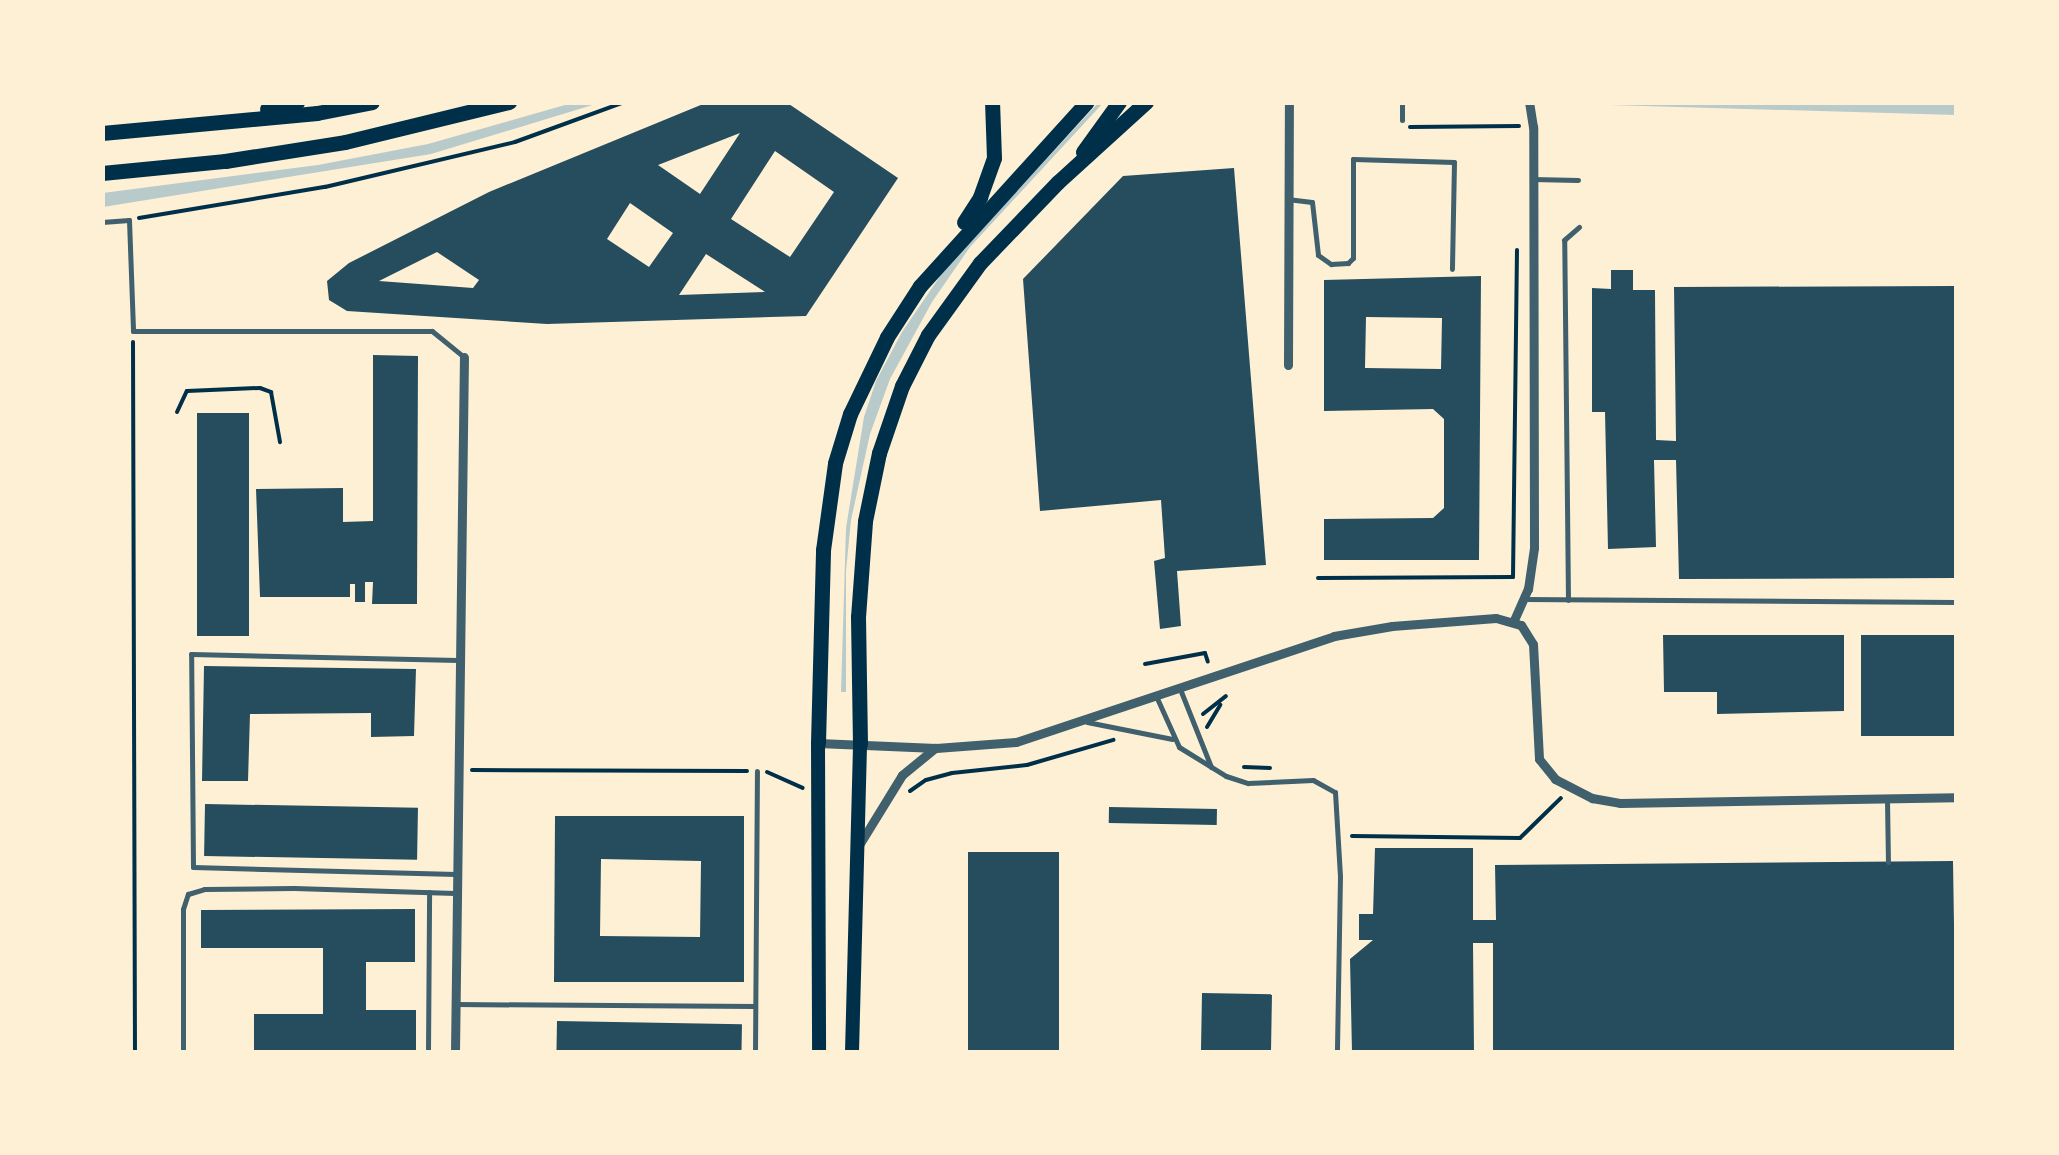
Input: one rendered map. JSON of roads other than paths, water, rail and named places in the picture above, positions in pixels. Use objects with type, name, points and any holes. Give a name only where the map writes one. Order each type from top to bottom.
[{"type":"highway","points":[[188,126],[297,102]]},
{"type":"highway","points":[[102,133],[372,102]]},
{"type":"highway","points":[[102,173],[225,161],[345,142],[509,102]]},
{"type":"highway","points":[[818,742],[823,550],[841,440],[887,337],[940,260],[989,178],[996,138],[992,102]]},
{"type":"highway","points":[[940,260],[1087,102]]},
{"type":"highway","points":[[1058,182],[1119,102]]},
{"type":"highway","points":[[860,744],[861,558],[871,488],[890,418],[915,360],[946,308],[980,263],[1058,182],[1146,102]]},
{"type":"main road","points":[[818,742],[818,1052]]},
{"type":"main road","points":[[852,1052],[860,744]]},
{"type":"street","points":[[1288,365],[1289,102]]},
{"type":"street","points":[[1514,620],[1524,600],[1534,548],[1530,102]]},
{"type":"street","points":[[455,1052],[464,357]]},
{"type":"street","points":[[818,742],[936,748],[1016,742],[1087,722],[1213,674],[1364,630],[1514,620]]},
{"type":"street","points":[[1514,620],[1533,644],[1538,758],[1570,789],[1620,803],[1956,797]]},
{"type":"street","points":[[856,852],[891,790],[914,762],[936,748]]},
{"type":"lane","points":[[1402,102],[1402,120]]},
{"type":"lane","points":[[1287,199],[1312,202],[1316,215],[1314,248],[1322,259],[1348,263],[1352,258],[1354,159],[1454,162],[1452,269]]},
{"type":"lane","points":[[1532,179],[1578,180]]},
{"type":"lane","points":[[102,222],[129,220],[133,332],[432,332],[464,357]]},
{"type":"lane","points":[[1568,600],[1564,240],[1580,228]]},
{"type":"lane","points":[[1524,600],[1956,602]]},
{"type":"lane","points":[[456,874],[193,867],[191,654],[458,660]]},
{"type":"lane","points":[[1178,686],[1213,770]]},
{"type":"lane","points":[[1155,694],[1175,740],[1185,753],[1213,770],[1238,781],[1312,780],[1330,786],[1338,800],[1337,1052]]},
{"type":"lane","points":[[1087,722],[1175,740]]},
{"type":"lane","points":[[755,1052],[757,770]]},
{"type":"lane","points":[[1886,800],[1888,862]]},
{"type":"lane","points":[[184,1052],[182,909],[188,894],[204,889],[276,888],[456,893]]},
{"type":"lane","points":[[428,1052],[429,892]]},
{"type":"lane","points":[[455,1004],[755,1006]]}]
